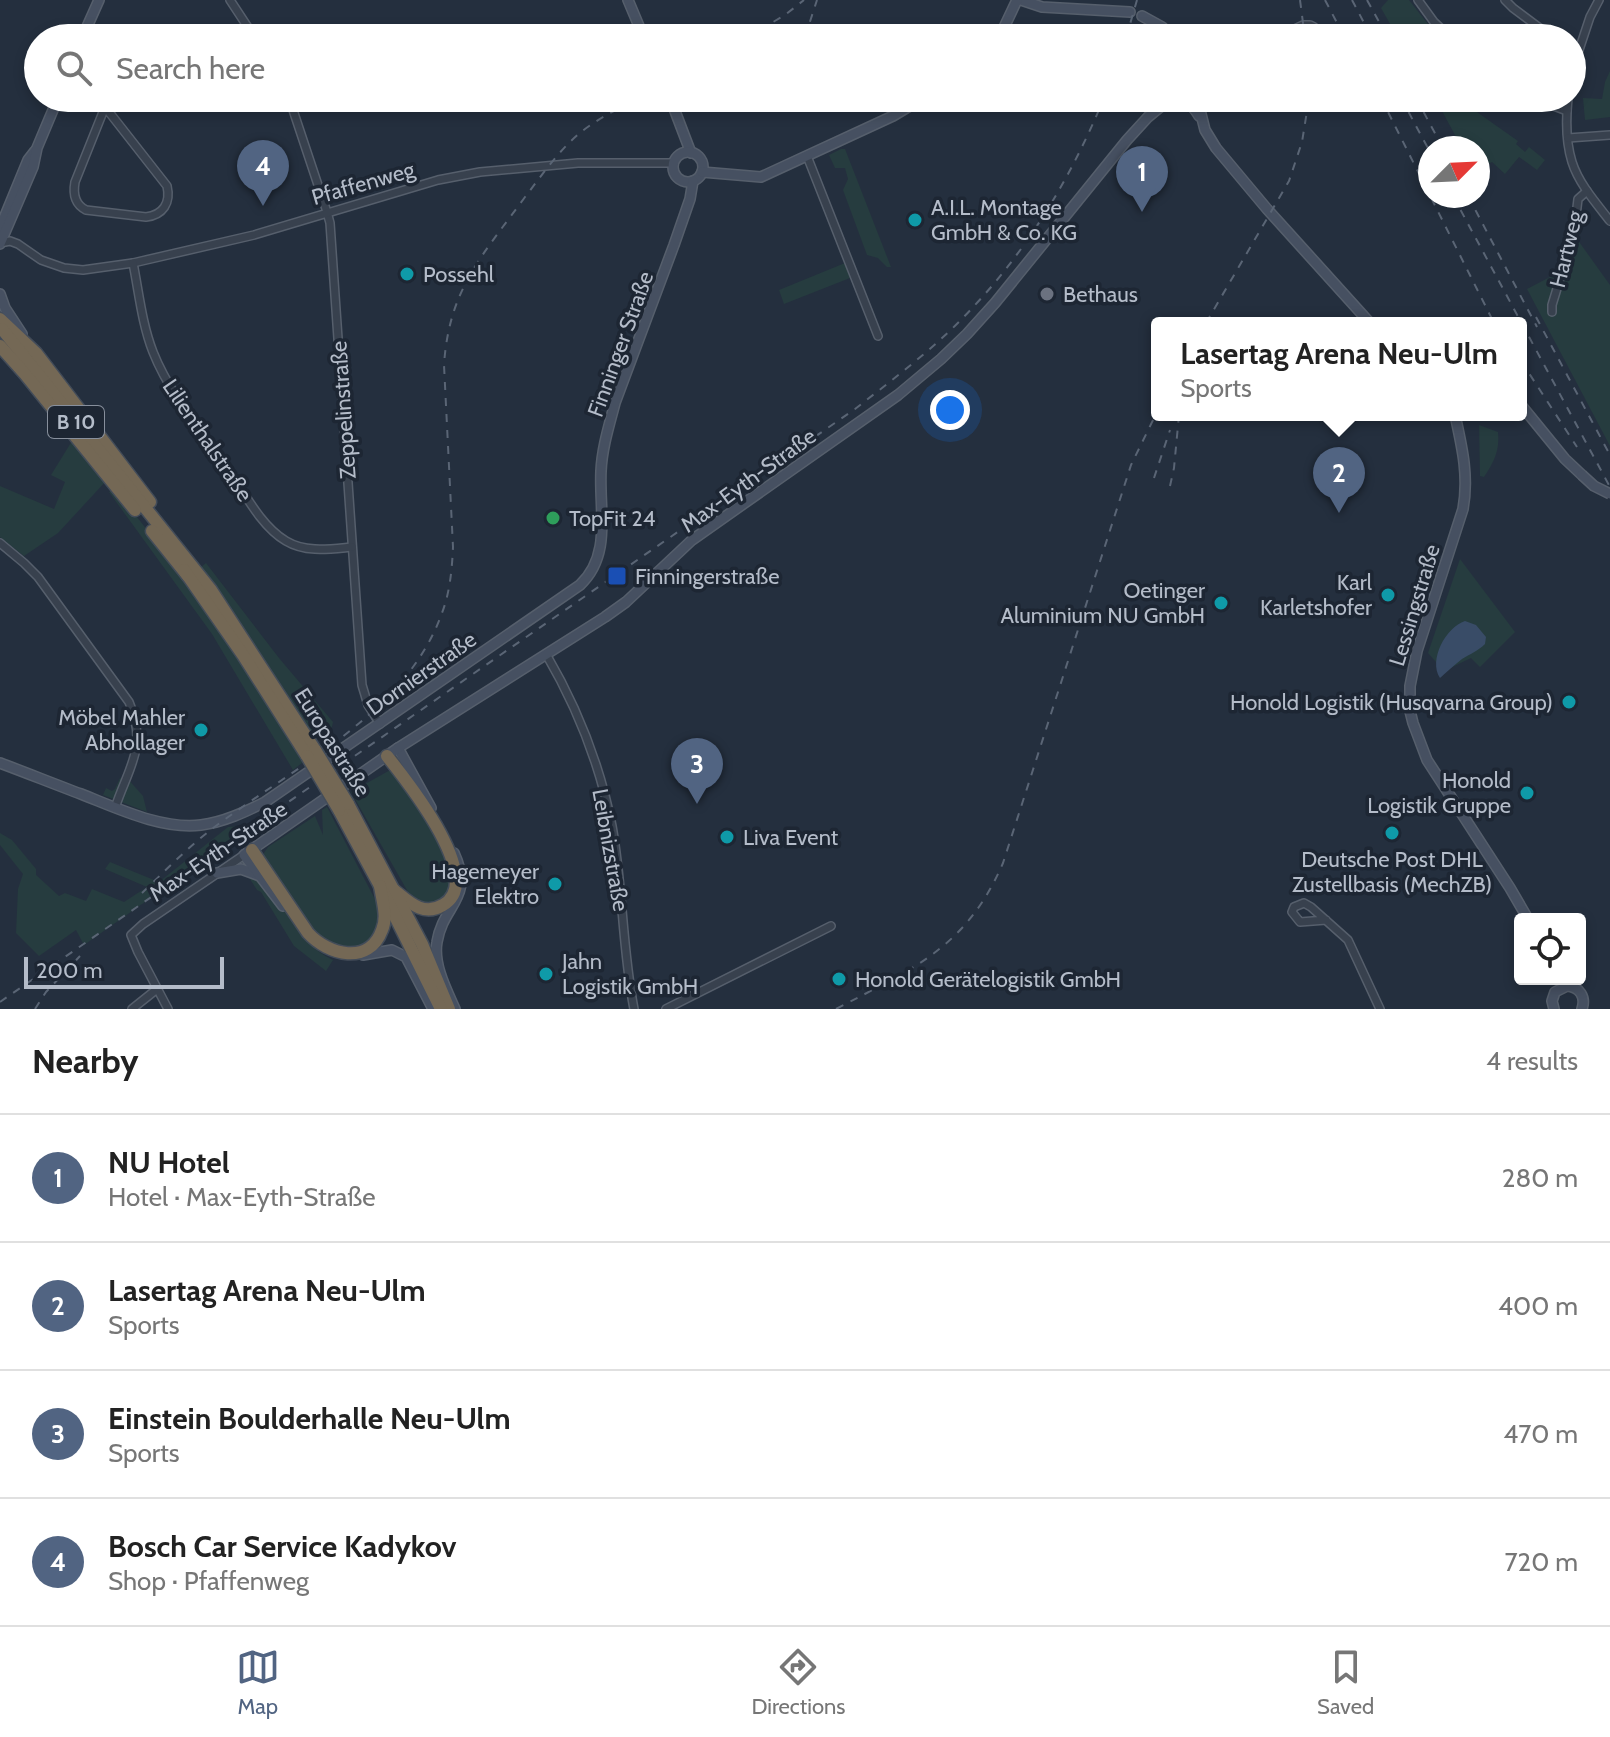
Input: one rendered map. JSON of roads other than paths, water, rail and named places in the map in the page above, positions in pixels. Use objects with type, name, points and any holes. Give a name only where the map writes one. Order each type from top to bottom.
[{"type":"highway","points":[[1,329],[36,353],[177,539],[211,590]]},
{"type":"highway","points":[[1,329],[11,357]]},
{"type":"highway","name":"Europastraße","points":[[1,329],[211,590],[394,890],[422,944],[449,1009]]},
{"type":"highway","points":[[0,346],[188,576]]},
{"type":"highway","name":"Europastraße","points":[[151,516],[188,576],[311,753]]},
{"type":"highway","points":[[393,752],[446,847],[457,874],[455,891],[450,900],[435,909],[420,909],[394,890]]},
{"type":"highway","name":"Europastraße","points":[[343,807],[441,1009]]},
{"type":"highway","points":[[248,853],[317,943],[344,954],[371,946],[383,930],[380,886]]},
{"type":"highway","points":[[407,941],[430,1003]]},
{"type":"highway","name":"B 10","points":[[422,944],[447,992]]},
{"type":"street","points":[[88,24],[99,0]]},
{"type":"street","points":[[230,0],[246,24]]},
{"type":"street","points":[[1006,24],[1019,0],[1042,7],[1130,12]]},
{"type":"street","points":[[1418,0],[1436,24]]},
{"type":"street","points":[[1505,0],[1534,24]]},
{"type":"street","points":[[1586,28],[1599,0]]},
{"type":"street","points":[[629,1],[638,24]]},
{"type":"street","points":[[1142,16],[1156,24]]},
{"type":"street","points":[[0,244],[33,167],[37,148],[52,112]]},
{"type":"street","points":[[103,112],[75,182],[75,200],[86,210],[146,217],[157,215],[168,200],[165,182],[109,112]]},
{"type":"street","name":"Zeppelinstraße","points":[[294,112],[327,212],[364,697],[380,724]]},
{"type":"street","points":[[676,112],[690,152],[700,158],[702,169],[761,177],[900,112]]},
{"type":"street","name":"Max-Eyth-Straße","points":[[157,989],[131,935],[143,924],[393,752],[626,602],[692,540],[898,395],[967,334],[1154,112]]},
{"type":"street","points":[[1196,112],[1216,148],[1365,317]]},
{"type":"street","points":[[1200,112],[1203,126]]},
{"type":"street","name":"Hartweg","points":[[1552,312],[1574,233],[1578,199],[1587,191],[1572,162],[1567,112]]},
{"type":"street","points":[[1568,138],[1610,135]]},
{"type":"street","points":[[0,228],[28,160],[37,148]]},
{"type":"street","points":[[690,152],[679,155],[674,165],[676,176],[690,181]]},
{"type":"street","points":[[807,156],[878,336]]},
{"type":"street","name":"Pfaffenweg","points":[[0,244],[10,241],[41,260],[74,270],[133,263],[254,235],[438,180],[480,172],[600,162],[674,165]]},
{"type":"street","name":"Finninger Straße","points":[[590,575],[600,551],[601,470],[608,429],[621,385],[690,199],[690,181],[699,176],[702,169]]},
{"type":"street","points":[[1587,191],[1610,221]]},
{"type":"street","name":"Lilienthalstraße","points":[[133,263],[146,329],[160,369],[257,512],[276,533],[295,545],[314,549],[352,547]]},
{"type":"street","points":[[0,294],[11,318],[36,353]]},
{"type":"street","points":[[1527,412],[1565,459],[1594,486],[1610,494]]},
{"type":"street","name":"Lessingstraße","points":[[1456,421],[1465,463],[1463,509],[1412,669],[1410,711],[1427,760],[1524,913]]},
{"type":"street","points":[[0,543],[38,577],[129,702],[136,720],[137,747],[115,808]]},
{"type":"street","name":"Dornierstraße","points":[[0,763],[115,808],[170,824],[202,825],[224,820],[265,802],[573,590],[590,575]]},
{"type":"street","name":"Leibnizstraße","points":[[546,654],[581,724],[610,820],[634,1009]]},
{"type":"street","points":[[393,752],[450,844],[462,873],[460,892],[437,940],[436,952],[447,992]]},
{"type":"street","points":[[248,853],[315,947],[344,958],[384,950],[400,952],[411,963],[430,1003]]},
{"type":"street","points":[[217,873],[241,869],[263,878]]},
{"type":"street","points":[[1326,920],[1348,940],[1380,1009]]},
{"type":"street","points":[[666,1009],[831,926]]},
{"type":"street","points":[[1554,1009],[1553,997],[1560,985]]},
{"type":"street","points":[[1566,985],[1580,992],[1584,1001],[1582,1009]]},
{"type":"street","points":[[132,1009],[157,989],[168,1009]]},
{"type":"street","name":"B 10","points":[[447,992],[455,1009]]},
{"type":"water","points":[[1465,621],[1476,625],[1486,637],[1485,644],[1440,678],[1436,662],[1441,645],[1451,630]]},
{"type":"railway","points":[[770,24],[804,0]]},
{"type":"railway","points":[[809,24],[817,0]]},
{"type":"railway","points":[[1130,24],[1137,0]]},
{"type":"railway","points":[[1300,0],[1303,24]]},
{"type":"railway","points":[[1325,0],[1338,24]]},
{"type":"railway","points":[[1352,0],[1365,24]]},
{"type":"railway","points":[[1367,0],[1380,24]]},
{"type":"railway","points":[[142,893],[213,828],[318,755],[379,706],[405,678],[426,647],[445,605],[451,572],[453,547],[444,365],[447,338],[460,294],[495,237],[544,172],[581,132],[612,112]]},
{"type":"railway","points":[[0,1002],[855,409],[902,372],[961,319],[1014,258],[1064,181],[1098,112]]},
{"type":"railway","points":[[1210,317],[1289,181],[1302,142],[1307,112]]},
{"type":"railway","points":[[1388,112],[1491,317]]},
{"type":"railway","points":[[1409,112],[1421,136]]},
{"type":"railway","points":[[1424,112],[1437,136]]},
{"type":"railway","points":[[1459,208],[1518,317]]},
{"type":"railway","points":[[1474,208],[1537,327]]},
{"type":"railway","points":[[1536,317],[1610,455]]},
{"type":"railway","points":[[1527,333],[1610,487]]},
{"type":"railway","points":[[1527,370],[1577,447]]},
{"type":"railway","points":[[836,1009],[890,981],[935,952],[972,916],[988,892],[1003,863],[1131,465],[1153,421]]},
{"type":"railway","points":[[1170,486],[1178,421]]},
{"type":"railway","points":[[1154,478],[1170,430]]},
{"type":"railway","points":[[35,1009],[46,992],[80,956]]},
{"type":"place","name":"Bosch Car Service Kadykov","points":[[263,206]]},
{"type":"place","name":"NU Hotel","points":[[1142,212]]},
{"type":"place","name":"A.I.L. Montage GmbH & Co. KG","points":[[915,220]]},
{"type":"place","name":"Possehl","points":[[407,274]]},
{"type":"place","name":"Bethaus","points":[[1047,294]]},
{"type":"place","name":"Lasertag Arena Neu-Ulm","points":[[1339,513]]},
{"type":"place","name":"TopFit 24","points":[[553,518]]},
{"type":"place","name":"Finningerstraße","points":[[617,576]]},
{"type":"place","name":"Karl Karletshofer","points":[[1388,595]]},
{"type":"place","name":"Oetinger Aluminium NU GmbH","points":[[1221,603]]},
{"type":"place","name":"Honold Logistik (Husqvarna Group)","points":[[1569,702]]},
{"type":"place","name":"Möbel Mahler Abhollager","points":[[201,730]]},
{"type":"place","name":"Honold Logistik Gruppe","points":[[1527,793]]},
{"type":"place","name":"Einstein Boulderhalle Neu-Ulm","points":[[697,804]]},
{"type":"place","name":"Deutsche Post DHL Zustellbasis (MechZB)","points":[[1392,833]]},
{"type":"place","name":"Liva Event","points":[[727,837]]},
{"type":"place","name":"Hagemeyer Elektro","points":[[555,884]]},
{"type":"place","name":"Jahn Logistik GmbH","points":[[546,974]]},
{"type":"place","name":"Honold Gerätelogistik GmbH","points":[[839,979]]}]
